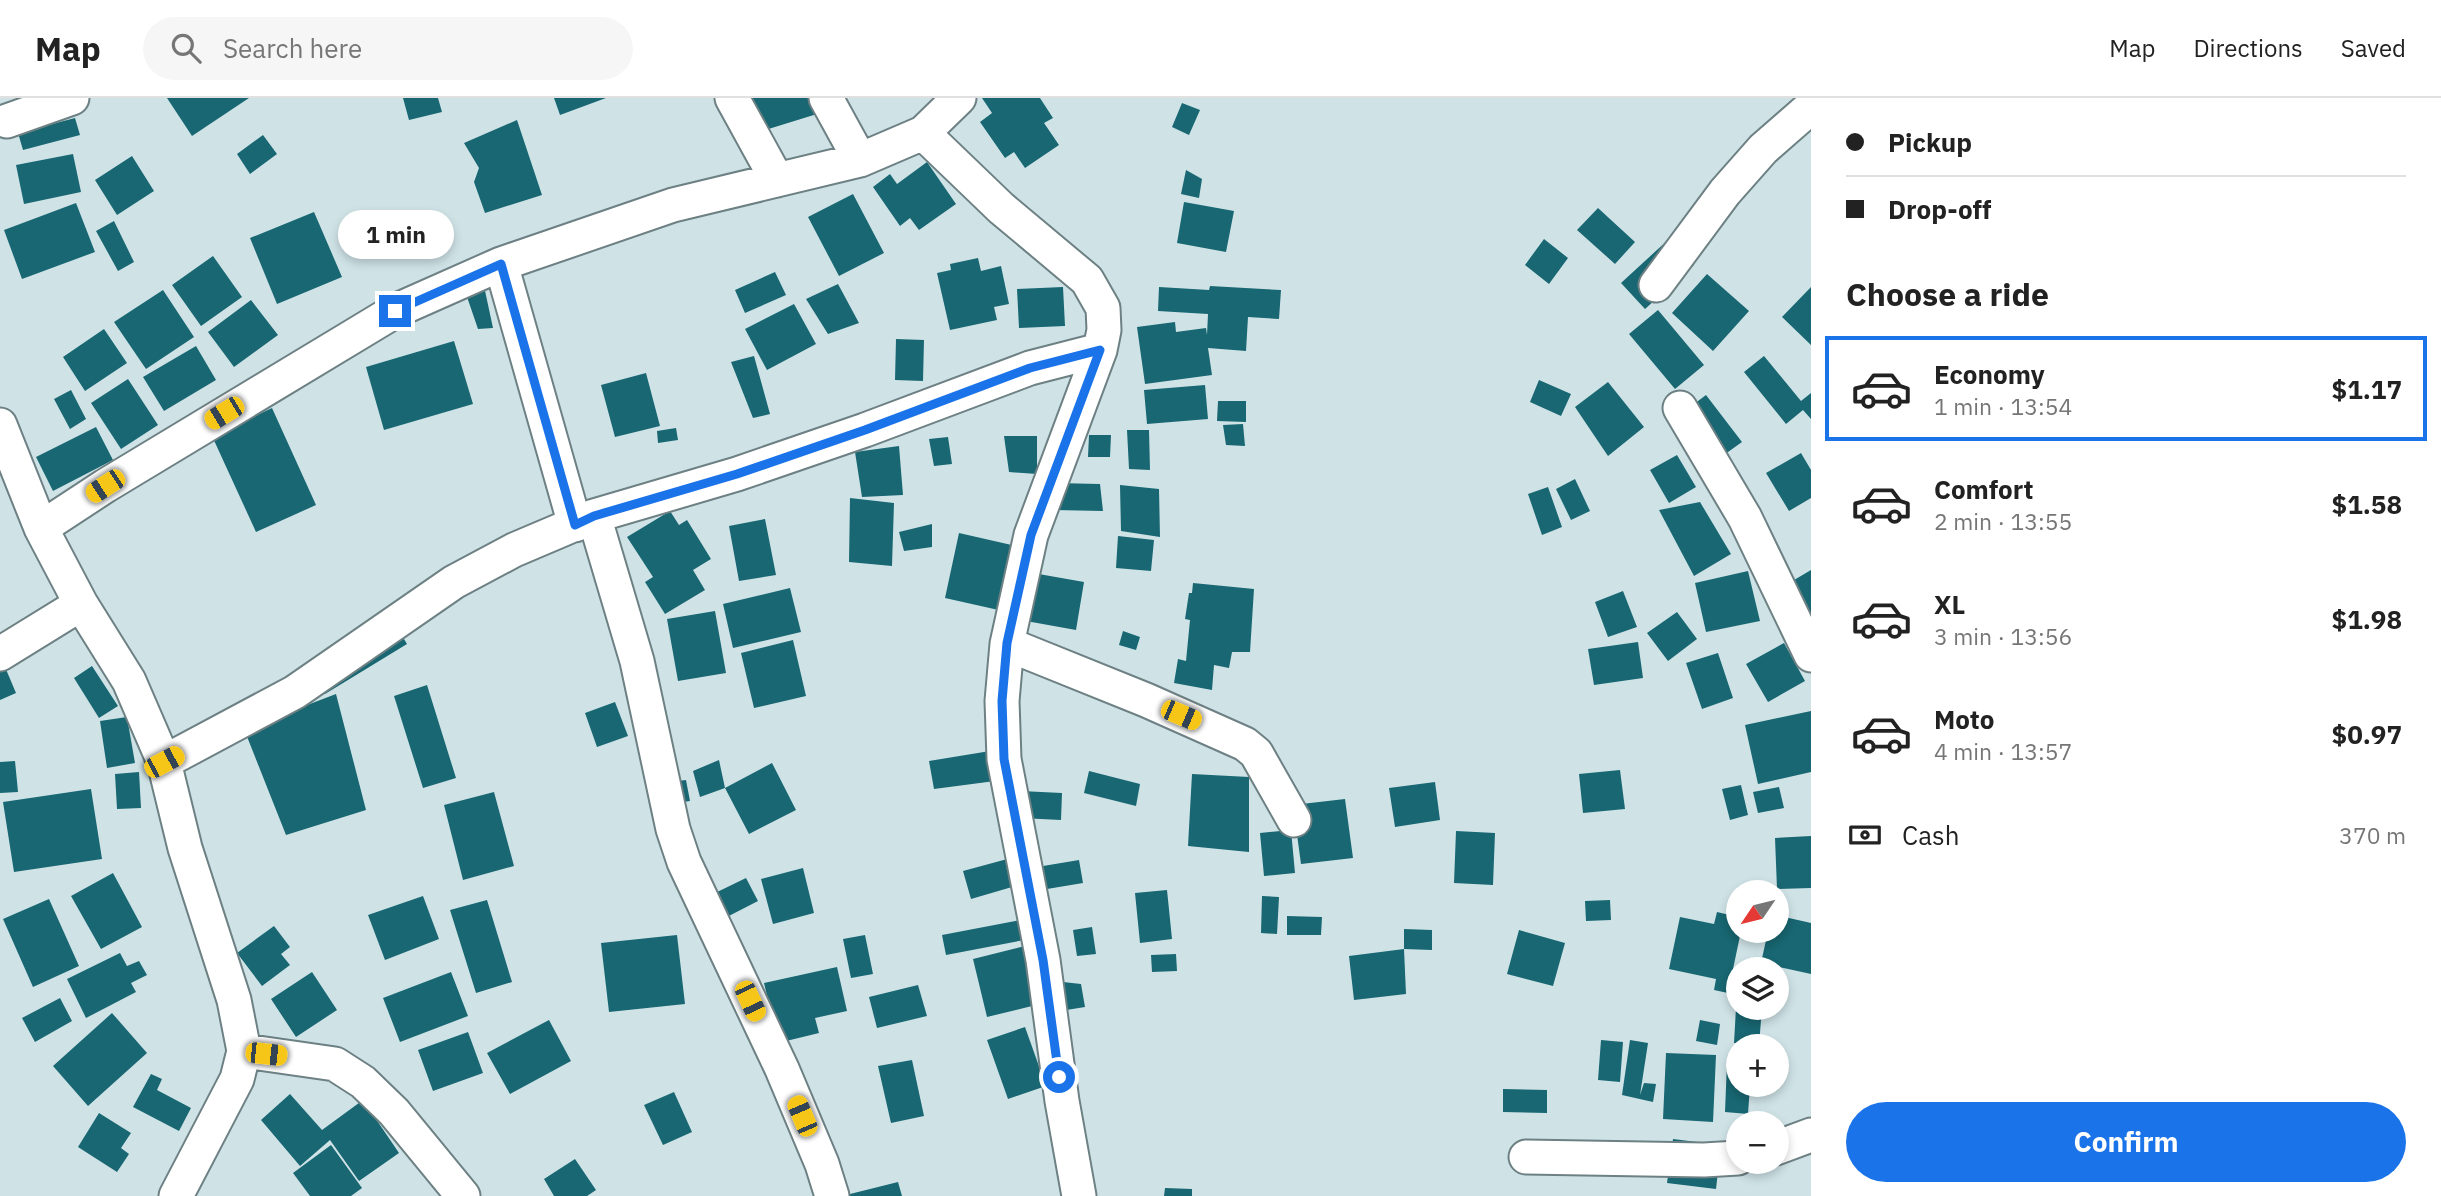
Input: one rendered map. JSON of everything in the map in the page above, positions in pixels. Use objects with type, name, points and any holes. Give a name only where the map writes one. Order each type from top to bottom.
[{"type":"street","points":[[4,119],[72,98]]},
{"type":"street","points":[[732,98],[777,180]]},
{"type":"street","points":[[825,98],[859,160]]},
{"type":"street","points":[[41,528],[105,486],[395,311],[501,264],[673,205],[859,160],[923,133],[959,98]]},
{"type":"street","points":[[1656,285],[1733,183],[1763,149],[1811,107]]},
{"type":"street","points":[[923,133],[1001,208],[1087,280],[1103,308],[1104,330],[1100,350],[1031,535],[1007,643],[1002,701],[1004,759],[1043,960],[1062,1101],[1079,1196]]},
{"type":"street","points":[[501,264],[584,521],[637,661],[673,830],[684,862],[782,1069],[822,1164],[832,1196]]},
{"type":"street","points":[[164,762],[295,691],[454,582],[514,550],[584,521],[865,430],[1030,368],[1100,350]]},
{"type":"street","points":[[1680,408],[1745,518],[1811,655]]},
{"type":"street","points":[[0,425],[41,528],[80,604],[129,681],[164,762],[185,848],[233,1000],[244,1051],[237,1079],[176,1196]]},
{"type":"street","points":[[0,654],[80,604]]},
{"type":"street","points":[[1007,643],[1245,744],[1256,753],[1294,820]]},
{"type":"street","points":[[244,1051],[335,1064],[363,1082],[394,1112],[463,1196]]},
{"type":"street","points":[[1789,1143],[1811,1135]]},
{"type":"street","points":[[1526,1157],[1726,1159]]},
{"type":"building","points":[[167,98],[249,98],[192,136]]},
{"type":"building","points":[[403,98],[438,98],[442,112],[409,120]]},
{"type":"building","points":[[554,98],[606,98],[560,115]]},
{"type":"building","points":[[752,98],[812,98],[817,114],[762,131]]},
{"type":"building","points":[[982,98],[1040,98],[1053,118],[1044,123],[1059,145],[1025,168],[1014,152],[1005,158],[980,122],[992,113]]},
{"type":"building","points":[[1182,103],[1200,110],[1189,135],[1172,127]]},
{"type":"building","points":[[75,118],[80,135],[23,150],[18,133]]},
{"type":"building","points":[[517,120],[542,195],[485,213],[474,182],[479,168],[464,143]]},
{"type":"building","points":[[263,135],[277,154],[250,174],[237,154]]},
{"type":"building","points":[[73,154],[81,192],[24,204],[16,165]]},
{"type":"building","points":[[132,156],[154,191],[117,215],[95,180]]},
{"type":"building","points":[[927,162],[956,204],[919,230],[910,218],[900,226],[873,187],[890,174],[897,184]]},
{"type":"building","points":[[1186,170],[1202,179],[1199,198],[1181,194]]},
{"type":"building","points":[[853,194],[884,253],[839,276],[808,217]]},
{"type":"building","points":[[1184,202],[1234,211],[1226,252],[1177,243]]},
{"type":"building","points":[[76,203],[95,252],[22,279],[4,230]]},
{"type":"building","points":[[1598,208],[1635,242],[1615,264],[1577,230]]},
{"type":"building","points":[[314,212],[342,277],[277,304],[250,238]]},
{"type":"building","points":[[114,221],[134,262],[118,271],[96,231]]},
{"type":"building","points":[[1670,238],[1694,265],[1645,309],[1621,283]]},
{"type":"building","points":[[1544,239],[1568,258],[1549,284],[1525,265]]},
{"type":"building","points":[[213,256],[242,297],[201,326],[172,285]]},
{"type":"building","points":[[978,258],[981,271],[1001,266],[1009,304],[994,307],[997,320],[950,330],[937,273],[951,270],[950,264]]},
{"type":"building","points":[[775,272],[786,295],[745,313],[735,290]]},
{"type":"building","points":[[1707,274],[1749,311],[1713,351],[1672,313]]},
{"type":"building","points":[[838,284],[859,323],[828,334],[806,299]]},
{"type":"building","points":[[484,286],[493,328],[478,329],[465,291]]},
{"type":"building","points":[[1210,286],[1281,290],[1279,319],[1248,317],[1246,351],[1208,348],[1212,375],[1145,384],[1137,327],[1175,322],[1176,332],[1206,328],[1207,335],[1208,314],[1158,311],[1159,287],[1209,290]]},
{"type":"building","points":[[1063,287],[1065,326],[1019,328],[1017,289]]},
{"type":"building","points":[[1811,287],[1811,345],[1782,317]]},
{"type":"building","points":[[163,290],[194,337],[146,369],[114,322]]},
{"type":"building","points":[[251,300],[278,335],[234,367],[208,332]]},
{"type":"building","points":[[794,304],[816,344],[767,370],[745,329]]},
{"type":"building","points":[[1658,310],[1704,365],[1675,389],[1629,334]]},
{"type":"building","points":[[104,329],[127,363],[85,391],[63,357]]},
{"type":"building","points":[[896,339],[924,340],[923,381],[895,380]]},
{"type":"building","points":[[454,341],[473,404],[384,430],[366,367]]},
{"type":"building","points":[[196,346],[216,380],[164,411],[143,377]]},
{"type":"building","points":[[754,356],[770,414],[753,418],[731,362]]},
{"type":"building","points":[[1764,356],[1801,401],[1811,393],[1811,419],[1803,410],[1786,424],[1744,372]]},
{"type":"building","points":[[646,373],[660,426],[615,437],[601,385]]},
{"type":"building","points":[[128,379],[158,425],[121,449],[91,403]]},
{"type":"building","points":[[1539,380],[1571,394],[1561,416],[1530,402]]},
{"type":"building","points":[[1608,382],[1644,427],[1608,456],[1575,407]]},
{"type":"building","points":[[1205,385],[1208,419],[1147,424],[1144,390]]},
{"type":"building","points":[[71,390],[86,419],[70,429],[54,399]]},
{"type":"building","points":[[1706,395],[1742,442],[1721,457],[1686,410]]},
{"type":"building","points":[[1218,401],[1246,401],[1246,422],[1217,421]]},
{"type":"building","points":[[272,408],[316,505],[256,532],[212,436]]},
{"type":"building","points":[[1243,424],[1245,446],[1226,445],[1223,425]]},
{"type":"building","points":[[96,427],[113,460],[53,491],[36,457]]},
{"type":"building","points":[[676,428],[678,440],[658,443],[657,431]]},
{"type":"building","points":[[1127,430],[1149,430],[1150,470],[1129,469]]},
{"type":"building","points":[[1089,435],[1111,435],[1110,457],[1088,457]]},
{"type":"building","points":[[1004,436],[1037,436],[1037,474],[1009,472]]},
{"type":"building","points":[[948,437],[952,464],[934,466],[929,439]]},
{"type":"building","points":[[899,446],[903,495],[862,497],[855,452]]},
{"type":"building","points":[[1801,453],[1811,470],[1811,498],[1789,511],[1766,473]]},
{"type":"building","points":[[1677,455],[1696,487],[1669,503],[1650,470]]},
{"type":"building","points":[[1575,479],[1590,511],[1571,520],[1556,489]]},
{"type":"building","points":[[1055,483],[1100,484],[1103,511],[1054,510]]},
{"type":"building","points":[[1120,485],[1159,489],[1160,537],[1121,531]]},
{"type":"building","points":[[1548,487],[1562,527],[1542,535],[1528,494]]},
{"type":"building","points":[[850,498],[894,503],[892,566],[849,562]]},
{"type":"building","points":[[1700,502],[1731,554],[1694,576],[1659,510]]},
{"type":"building","points":[[670,511],[679,525],[687,520],[711,559],[693,570],[705,590],[665,614],[645,582],[653,577],[627,537]]},
{"type":"building","points":[[765,519],[776,575],[739,581],[729,526]]},
{"type":"building","points":[[932,524],[932,547],[904,551],[899,532]]},
{"type":"building","points":[[959,533],[1016,546],[1003,611],[945,598]]},
{"type":"building","points":[[1118,536],[1154,540],[1151,571],[1116,568]]},
{"type":"building","points":[[1811,570],[1811,617],[1789,583]]},
{"type":"building","points":[[1748,571],[1760,621],[1706,632],[1695,583]]},
{"type":"building","points":[[1033,573],[1084,582],[1076,630],[1026,621]]},
{"type":"building","points":[[1193,583],[1254,589],[1250,652],[1232,652],[1229,668],[1214,665],[1212,690],[1174,683],[1178,659],[1186,661],[1190,620],[1185,619]]},
{"type":"building","points":[[790,588],[801,632],[733,648],[723,604]]},
{"type":"building","points":[[1623,591],[1637,627],[1608,637],[1595,602]]},
{"type":"building","points":[[715,611],[726,673],[678,681],[667,619]]},
{"type":"building","points":[[1677,612],[1697,639],[1668,661],[1647,633]]},
{"type":"building","points":[[392,619],[407,644],[325,694],[310,669]]},
{"type":"building","points":[[1123,631],[1140,637],[1136,650],[1119,645]]},
{"type":"building","points":[[793,640],[806,696],[754,708],[741,653]]},
{"type":"building","points":[[1638,642],[1643,678],[1594,685],[1588,649]]},
{"type":"building","points":[[1784,643],[1805,681],[1768,702],[1746,664]]},
{"type":"building","points":[[1718,653],[1733,698],[1702,709],[1686,663]]},
{"type":"building","points":[[92,666],[118,706],[99,718],[74,678]]},
{"type":"building","points":[[5,667],[16,693],[0,700],[0,669]]},
{"type":"building","points":[[427,685],[456,778],[423,788],[394,696]]},
{"type":"building","points":[[336,694],[366,810],[286,835],[244,729]]},
{"type":"building","points":[[615,702],[628,736],[597,747],[585,713]]},
{"type":"building","points":[[1811,711],[1811,772],[1758,784],[1745,725]]},
{"type":"building","points":[[127,717],[135,763],[107,768],[100,721]]},
{"type":"building","points":[[990,751],[995,781],[934,789],[929,761]]},
{"type":"building","points":[[719,760],[725,788],[700,797],[693,771]]},
{"type":"building","points":[[15,761],[18,792],[0,793],[0,762]]},
{"type":"building","points":[[772,763],[796,810],[749,834],[725,788]]},
{"type":"building","points":[[1620,770],[1625,809],[1583,813],[1579,774]]},
{"type":"building","points":[[1089,771],[1140,784],[1136,806],[1084,793]]},
{"type":"building","points":[[139,772],[141,808],[117,809],[115,774]]},
{"type":"building","points":[[1192,774],[1249,777],[1249,852],[1188,846]]},
{"type":"building","points":[[686,780],[690,801],[677,803],[669,782]]},
{"type":"building","points":[[1435,782],[1440,820],[1395,827],[1389,788]]},
{"type":"building","points":[[1741,785],[1748,815],[1730,820],[1722,789]]},
{"type":"building","points":[[1779,787],[1784,808],[1758,813],[1753,792]]},
{"type":"building","points":[[91,789],[102,859],[14,872],[3,802]]},
{"type":"building","points":[[1021,791],[1062,793],[1061,820],[1020,818]]},
{"type":"building","points":[[494,792],[514,866],[463,880],[444,805]]},
{"type":"building","points":[[1345,799],[1353,858],[1301,864],[1293,805]]},
{"type":"building","points":[[1291,830],[1295,873],[1264,876],[1260,833]]},
{"type":"building","points":[[1456,831],[1495,833],[1493,885],[1454,883]]},
{"type":"building","points":[[1811,836],[1811,888],[1789,889],[1789,880],[1777,880],[1775,838]]},
{"type":"building","points":[[1011,858],[1019,885],[971,899],[963,871]]},
{"type":"building","points":[[1079,860],[1083,883],[1047,889],[1043,866]]},
{"type":"building","points":[[803,868],[814,913],[773,924],[761,879]]},
{"type":"building","points":[[113,873],[142,927],[101,949],[71,896]]},
{"type":"building","points":[[746,878],[758,901],[723,919],[711,895]]},
{"type":"building","points":[[1167,890],[1172,939],[1140,943],[1135,893]]},
{"type":"building","points":[[423,896],[439,939],[385,960],[368,915]]},
{"type":"building","points":[[1262,896],[1279,897],[1277,934],[1261,933]]},
{"type":"building","points":[[49,899],[79,966],[33,987],[3,919]]},
{"type":"building","points":[[487,900],[512,982],[476,993],[450,910]]},
{"type":"building","points":[[1610,900],[1611,920],[1586,921],[1585,901]]},
{"type":"building","points":[[1717,912],[1726,914],[1726,943],[1738,943],[1736,957],[1726,957],[1726,993],[1714,990],[1716,979],[1669,969],[1680,917],[1714,924]]},
{"type":"building","points":[[1287,916],[1322,917],[1321,935],[1287,935]]},
{"type":"building","points":[[1789,918],[1811,923],[1811,974],[1789,969],[1789,957],[1762,957],[1765,943],[1789,943]]},
{"type":"building","points":[[1020,920],[1024,940],[946,955],[942,935]]},
{"type":"building","points":[[274,926],[290,947],[281,954],[290,965],[262,986],[237,953]]},
{"type":"building","points":[[1092,927],[1096,954],[1077,956],[1073,930]]},
{"type":"building","points":[[1404,929],[1432,930],[1432,950],[1404,949]]},
{"type":"building","points":[[1519,930],[1565,943],[1553,986],[1507,974]]},
{"type":"building","points":[[677,935],[685,1004],[609,1012],[601,943]]},
{"type":"building","points":[[865,935],[873,974],[851,978],[843,939]]},
{"type":"building","points":[[1025,946],[1040,1004],[987,1017],[973,959]]},
{"type":"building","points":[[1404,949],[1406,994],[1354,1000],[1349,956]]},
{"type":"building","points":[[120,953],[127,966],[139,961],[147,975],[131,983],[136,992],[86,1018],[67,979]]},
{"type":"building","points":[[1176,954],[1177,971],[1152,972],[1151,955]]},
{"type":"building","points":[[837,967],[847,1011],[815,1018],[819,1033],[778,1043],[764,983]]},
{"type":"building","points":[[312,972],[337,1010],[296,1037],[271,999]]},
{"type":"building","points":[[451,972],[468,1016],[400,1042],[383,998]]},
{"type":"building","points":[[1063,982],[1081,984],[1085,1007],[1060,1011]]},
{"type":"building","points":[[918,985],[927,1016],[877,1028],[869,997]]},
{"type":"building","points":[[60,998],[72,1021],[35,1042],[22,1018]]},
{"type":"building","points":[[112,1013],[147,1053],[88,1106],[53,1066]]},
{"type":"building","points":[[549,1020],[571,1061],[510,1094],[487,1053]]},
{"type":"building","points":[[1700,1020],[1720,1024],[1717,1045],[1696,1041]]},
{"type":"building","points":[[1735,1020],[1761,1020],[1760,1034],[1735,1034]]},
{"type":"building","points":[[1025,1027],[1046,1086],[1008,1099],[987,1040]]},
{"type":"building","points":[[468,1032],[483,1073],[433,1091],[418,1050]]},
{"type":"building","points":[[1601,1040],[1623,1042],[1620,1082],[1598,1080]]},
{"type":"building","points":[[1630,1040],[1648,1043],[1640,1095],[1644,1083],[1656,1084],[1653,1102],[1622,1095]]},
{"type":"building","points":[[1666,1053],[1716,1055],[1713,1122],[1663,1119]]},
{"type":"building","points":[[912,1060],[924,1116],[891,1123],[878,1066]]},
{"type":"building","points":[[151,1074],[162,1079],[157,1090],[191,1108],[179,1131],[133,1107]]},
{"type":"building","points":[[1726,1087],[1726,1097],[1749,1097],[1748,1111],[1725,1112]]},
{"type":"building","points":[[1503,1089],[1547,1090],[1547,1113],[1503,1112]]},
{"type":"building","points":[[674,1092],[692,1132],[663,1145],[644,1105]]},
{"type":"building","points":[[290,1094],[322,1130],[363,1100],[399,1153],[359,1181],[330,1140],[300,1166],[261,1120]]},
{"type":"building","points":[[99,1113],[131,1133],[121,1148],[129,1154],[117,1172],[78,1147]]},
{"type":"building","points":[[1673,1139],[1721,1145],[1716,1189],[1667,1183]]},
{"type":"building","points":[[331,1145],[362,1188],[351,1196],[310,1196],[293,1173]]},
{"type":"building","points":[[575,1159],[596,1190],[587,1196],[554,1196],[544,1179]]},
{"type":"building","points":[[898,1182],[902,1196],[850,1196],[850,1194]]},
{"type":"building","points":[[1165,1188],[1192,1189],[1192,1196],[1164,1196]]},
{"type":"route","points":[[395,311],[501,264],[575,525],[594,516],[737,474],[865,430],[1030,368],[1100,350],[1031,535],[1007,643],[1002,701],[1004,759],[1043,960],[1059,1077]]}]
